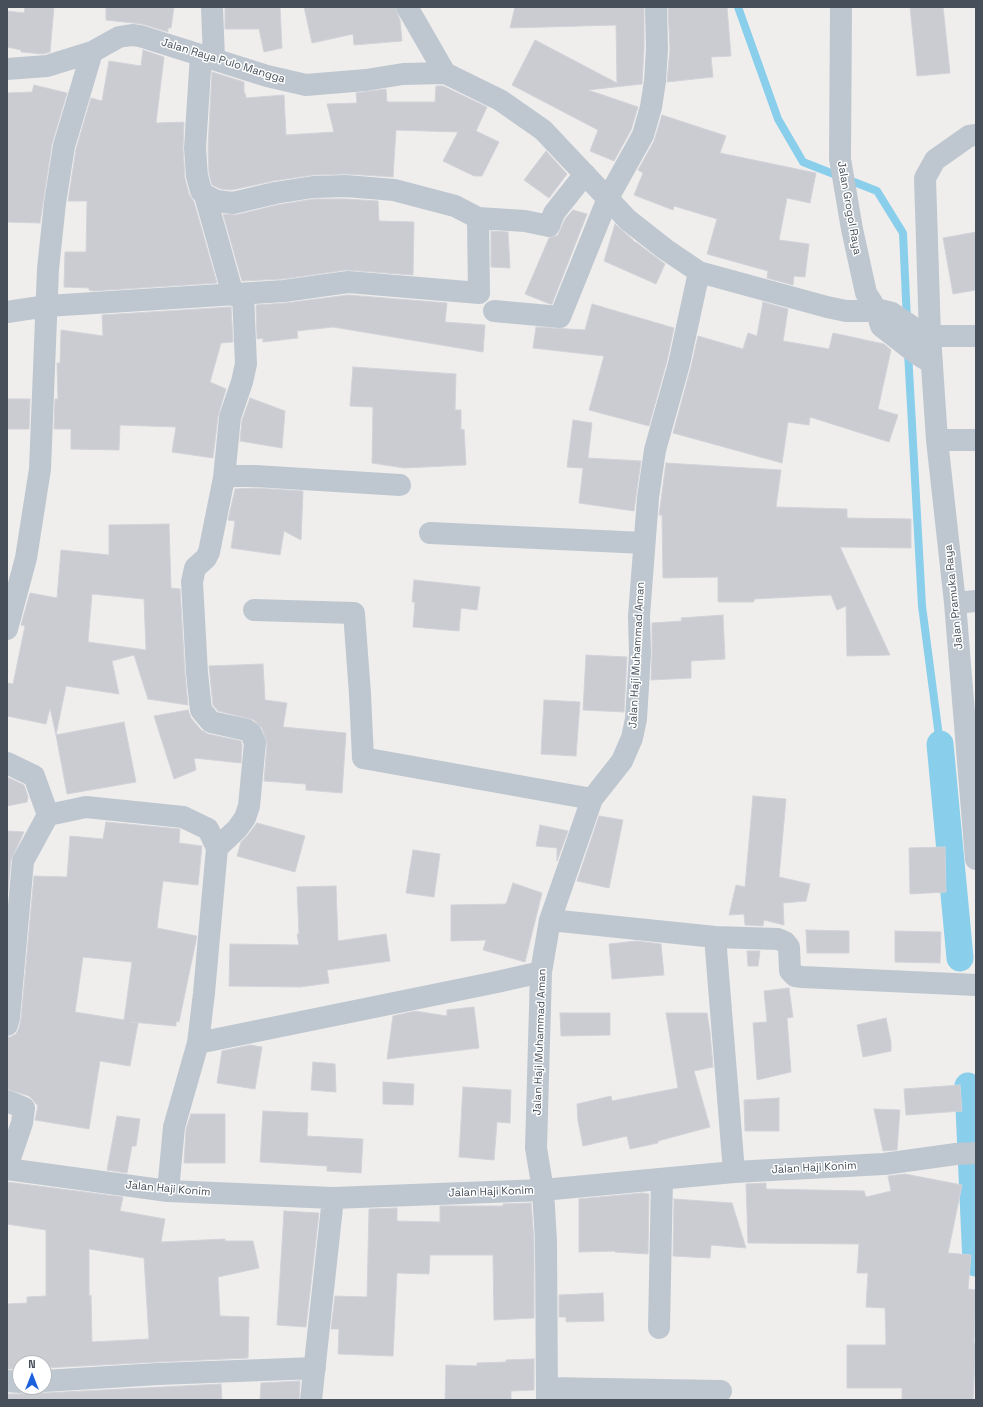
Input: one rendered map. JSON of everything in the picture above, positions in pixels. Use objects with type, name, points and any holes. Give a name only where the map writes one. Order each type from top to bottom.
[{"type":"street","points":[[212,7],[208,57],[195,148],[197,176],[201,191],[216,201],[233,203],[275,193],[313,187],[346,186],[394,190],[455,206],[478,218],[525,221],[549,226],[554,213],[585,174]]},
{"type":"street","points":[[407,7],[445,73],[500,100],[544,130],[628,220],[698,272],[827,307],[883,316]]},
{"type":"street","points":[[494,311],[560,317],[608,198],[643,136],[651,107],[655,81],[657,49],[656,7]]},
{"type":"street","name":"Jalan Grogol Raya","points":[[841,7],[840,159],[866,293],[883,316],[925,358]]},
{"type":"street","name":"Jalan Raya Pulo Mangga","points":[[7,69],[47,66],[92,52],[115,39],[132,35],[140,36],[267,76],[306,85],[366,80],[403,74],[445,73]]},
{"type":"street","points":[[7,629],[26,558],[40,470],[48,269],[55,204],[64,146],[92,52]]},
{"type":"street","name":"Jalan Pramuka Raya","points":[[976,134],[969,136],[935,160],[924,178],[923,333],[925,358],[937,440],[966,602],[976,858]]},
{"type":"street","points":[[205,195],[238,295],[246,364],[242,382],[230,417],[224,478],[209,552],[206,558],[195,568],[192,582],[197,673],[201,710],[211,722],[246,730],[251,733],[254,743],[249,806],[245,818],[237,829],[216,848]]},
{"type":"street","points":[[7,312],[47,306],[284,291],[348,282],[479,293],[478,218]]},
{"type":"street","name":"Jalan Haji Muhammad Aman","points":[[547,1394],[546,1241],[543,1190],[536,1148],[541,972],[550,920],[592,799],[622,761],[632,738],[636,711],[640,654],[639,616],[648,498],[655,450],[679,364],[698,272]]},
{"type":"street","name":"Jalan Grogol Raya","points":[[883,316],[923,333]]},
{"type":"street","points":[[923,333],[976,336]]},
{"type":"street","points":[[937,440],[976,440]]},
{"type":"street","points":[[224,478],[235,476],[254,476],[400,485]]},
{"type":"street","points":[[430,533],[644,543]]},
{"type":"street","points":[[254,610],[354,613],[363,758],[592,799]]},
{"type":"street","points":[[7,763],[34,776],[48,815]]},
{"type":"street","points":[[7,1025],[9,1018],[15,862],[48,815],[86,807],[183,817],[208,829],[216,848],[204,993],[198,1042],[174,1126],[168,1191]]},
{"type":"street","points":[[550,920],[715,937],[778,939],[785,942],[789,948],[790,971],[795,976],[802,978],[976,984]]},
{"type":"street","points":[[715,937],[734,1172]]},
{"type":"street","points":[[198,1042],[489,984],[541,972]]},
{"type":"street","points":[[7,1101],[24,1108],[22,1123],[7,1168]]},
{"type":"street","name":"Jalan Haji Konim","points":[[7,1168],[168,1191],[333,1198],[543,1190],[734,1172],[884,1164],[966,1154]]},
{"type":"street","points":[[659,1328],[662,1179]]},
{"type":"street","points":[[311,1400],[333,1198]]},
{"type":"street","points":[[52,1381],[158,1374],[315,1368]]},
{"type":"street","points":[[547,1394],[721,1391]]},
{"type":"building","points":[[25,7],[54,7],[50,52],[43,54],[21,52],[21,50],[7,47],[7,11],[24,13]]},
{"type":"building","points":[[106,7],[174,7],[171,28],[168,28],[168,32],[142,24],[106,20]]},
{"type":"building","points":[[225,7],[280,7],[282,48],[264,52],[259,29],[225,29]]},
{"type":"building","points":[[304,7],[395,7],[400,20],[402,41],[354,45],[353,34],[312,43]]},
{"type":"building","points":[[515,7],[644,7],[642,84],[588,90],[638,107],[631,130],[614,161],[590,151],[598,130],[512,85],[535,40],[617,83],[616,25],[510,28]]},
{"type":"building","points":[[668,7],[727,7],[731,56],[711,57],[713,77],[667,82],[670,49]]},
{"type":"building","points":[[910,7],[943,7],[950,73],[917,76]]},
{"type":"building","points":[[143,50],[164,57],[156,123],[184,122],[183,149],[185,179],[189,194],[194,202],[217,283],[93,291],[89,290],[89,288],[64,287],[65,252],[86,252],[87,201],[68,201],[76,149],[91,98],[102,101],[109,61],[141,66]]},
{"type":"building","points":[[212,72],[244,82],[244,93],[246,98],[284,95],[286,135],[334,132],[327,104],[357,103],[356,93],[386,89],[387,102],[435,102],[436,86],[443,86],[487,107],[476,131],[499,142],[482,176],[474,176],[443,161],[458,132],[396,130],[393,177],[347,174],[313,175],[273,181],[232,190],[221,189],[212,185],[209,174],[208,148]]},
{"type":"building","points":[[34,85],[67,93],[52,144],[40,223],[7,222],[7,93],[32,92]]},
{"type":"building","points":[[662,115],[726,136],[720,153],[816,173],[810,203],[787,198],[779,240],[809,244],[805,277],[794,276],[793,285],[767,278],[768,271],[707,254],[717,219],[674,206],[673,210],[634,195],[643,173],[638,170],[654,141]]},
{"type":"building","points":[[546,151],[567,174],[549,198],[524,180]]},
{"type":"building","points":[[314,199],[378,201],[379,221],[414,222],[413,275],[346,270],[283,279],[242,281],[223,214],[236,215],[277,205]]},
{"type":"building","points":[[573,210],[587,214],[552,304],[550,304],[525,294],[549,238],[558,235],[565,219]]},
{"type":"building","points":[[615,224],[633,241],[665,264],[656,284],[604,261]]},
{"type":"building","points":[[491,231],[508,232],[510,268],[491,267]]},
{"type":"building","points":[[976,232],[976,290],[953,294],[943,238]]},
{"type":"building","points":[[348,295],[447,303],[445,322],[485,325],[483,352],[333,327],[297,331],[298,338],[263,342],[263,338],[257,339],[256,305],[286,303]]},
{"type":"building","points":[[763,302],[788,309],[783,341],[829,349],[833,333],[884,344],[891,350],[878,409],[898,415],[889,442],[810,417],[809,425],[788,422],[782,463],[673,433],[698,336],[743,349],[748,333],[757,336]]},
{"type":"building","points":[[592,304],[674,328],[667,361],[649,426],[589,410],[604,356],[533,348],[536,327],[585,330]]},
{"type":"building","points":[[231,307],[233,342],[221,343],[210,382],[226,389],[218,416],[213,458],[172,452],[176,427],[120,425],[119,450],[71,449],[71,429],[54,429],[55,399],[58,399],[57,363],[60,363],[61,330],[103,336],[102,315]]},
{"type":"building","points":[[353,367],[456,374],[455,410],[461,410],[461,430],[464,429],[466,465],[404,468],[372,463],[373,407],[350,406]]},
{"type":"building","points":[[250,398],[285,411],[282,448],[240,441],[242,420]]},
{"type":"building","points":[[7,399],[30,399],[29,429],[7,429]]},
{"type":"building","points":[[573,420],[592,423],[588,458],[641,461],[634,511],[579,503],[583,468],[567,467]]},
{"type":"building","points":[[666,463],[781,470],[776,507],[847,509],[847,518],[911,519],[911,548],[840,547],[890,655],[847,656],[846,606],[837,610],[831,595],[754,599],[754,602],[718,602],[718,577],[663,578],[662,515],[659,515]]},
{"type":"building","points":[[255,488],[303,491],[301,540],[284,531],[280,555],[231,548],[235,521],[228,520],[235,489]]},
{"type":"building","points":[[169,524],[171,588],[180,589],[188,705],[148,699],[134,655],[112,661],[119,694],[66,686],[56,735],[50,708],[46,724],[7,716],[7,683],[13,684],[25,626],[21,625],[22,621],[30,593],[57,598],[61,550],[109,555],[109,525]],"holes":[[[92,594],[144,599],[146,650],[88,642]]]},
{"type":"building","points":[[414,580],[480,587],[477,610],[461,608],[459,631],[413,627],[415,602],[412,602]]},
{"type":"building","points":[[723,615],[725,659],[691,661],[691,678],[651,680],[652,623],[682,621],[681,618]]},
{"type":"building","points":[[586,655],[627,657],[624,712],[583,710]]},
{"type":"building","points":[[263,664],[265,700],[287,703],[283,727],[346,733],[342,793],[306,790],[306,784],[264,781],[267,744],[262,728],[254,720],[218,711],[213,705],[209,666]]},
{"type":"building","points":[[544,700],[580,702],[576,756],[541,754]]},
{"type":"building","points":[[188,710],[191,718],[201,730],[208,734],[241,741],[241,763],[194,758],[196,770],[174,779],[154,716]]},
{"type":"building","points":[[124,722],[136,782],[67,794],[56,735]]},
{"type":"building","points":[[7,777],[24,785],[28,797],[27,802],[7,806]]},
{"type":"building","points":[[753,796],[786,799],[779,877],[810,884],[806,901],[783,903],[784,925],[764,920],[763,926],[745,925],[744,914],[729,915],[736,885],[745,887]]},
{"type":"building","points":[[599,816],[623,820],[609,888],[577,881]]},
{"type":"building","points":[[106,822],[180,829],[179,843],[202,846],[198,885],[163,881],[157,928],[197,936],[179,1022],[176,1021],[176,1026],[131,1022],[138,1023],[130,1066],[100,1061],[89,1129],[35,1120],[38,1105],[29,1096],[7,1089],[7,1037],[16,1034],[21,1019],[34,876],[67,877],[70,836],[103,839]],"holes":[[[83,957],[132,962],[124,1020],[75,1012]]]},
{"type":"building","points":[[257,823],[305,836],[295,872],[237,856],[241,842]]},
{"type":"building","points":[[540,825],[568,831],[557,861],[557,848],[536,846]]},
{"type":"building","points":[[7,831],[24,832],[11,860],[7,900]]},
{"type":"building","points":[[945,847],[946,892],[910,894],[909,848]]},
{"type":"building","points":[[413,850],[440,854],[434,897],[406,893]]},
{"type":"building","points":[[513,883],[542,893],[525,962],[483,950],[486,940],[451,941],[451,905],[506,904]]},
{"type":"building","points":[[336,886],[338,941],[386,934],[390,961],[327,970],[329,983],[300,987],[229,986],[230,944],[299,945],[297,934],[299,934],[297,887]]},
{"type":"building","points":[[806,930],[849,931],[849,953],[807,953]]},
{"type":"building","points":[[895,931],[941,932],[940,963],[895,962]]},
{"type":"building","points":[[636,941],[661,944],[664,975],[612,979],[609,944]]},
{"type":"building","points":[[747,951],[760,951],[758,966],[748,966]]},
{"type":"building","points":[[789,988],[793,1017],[787,1018],[791,1072],[757,1080],[753,1023],[767,1022],[764,991]]},
{"type":"building","points":[[474,1007],[479,1048],[387,1059],[393,1016],[415,1011],[447,1016],[447,1010]]},
{"type":"building","points":[[560,1013],[610,1013],[610,1035],[561,1036]]},
{"type":"building","points":[[666,1013],[707,1013],[713,1067],[694,1071],[710,1127],[658,1141],[658,1143],[630,1149],[627,1136],[583,1146],[578,1121],[577,1104],[611,1096],[612,1101],[678,1088]]},
{"type":"building","points":[[886,1018],[891,1042],[891,1051],[863,1057],[857,1025]]},
{"type":"building","points":[[250,1045],[262,1047],[255,1089],[217,1083],[222,1051]]},
{"type":"building","points":[[313,1062],[335,1064],[336,1092],[311,1090]]},
{"type":"building","points":[[383,1082],[414,1084],[413,1105],[383,1104]]},
{"type":"building","points":[[960,1085],[962,1111],[906,1115],[904,1089]]},
{"type":"building","points":[[463,1087],[511,1090],[510,1123],[497,1122],[494,1160],[459,1157]]},
{"type":"building","points":[[779,1098],[779,1131],[745,1131],[744,1100]]},
{"type":"building","points":[[874,1109],[900,1110],[897,1150],[883,1151]]},
{"type":"building","points":[[263,1111],[308,1113],[307,1136],[363,1139],[361,1173],[327,1171],[327,1166],[260,1162]]},
{"type":"building","points":[[191,1114],[225,1114],[225,1163],[184,1163],[186,1129]]},
{"type":"building","points":[[117,1116],[140,1119],[136,1146],[132,1146],[127,1173],[107,1170]]},
{"type":"building","points":[[905,1174],[962,1185],[948,1253],[971,1255],[968,1289],[976,1290],[974,1343],[976,1343],[973,1400],[902,1400],[902,1388],[847,1388],[847,1345],[886,1345],[885,1308],[866,1307],[868,1273],[857,1273],[859,1244],[748,1243],[746,1184],[766,1183],[766,1189],[864,1191],[866,1197],[891,1191],[888,1176]]},
{"type":"building","points":[[7,1182],[123,1197],[120,1211],[165,1219],[161,1242],[225,1239],[225,1241],[253,1241],[259,1268],[218,1277],[220,1316],[249,1317],[248,1358],[52,1368],[52,1355],[12,1355],[12,1369],[7,1369],[7,1304],[27,1303],[27,1297],[46,1296],[46,1230],[7,1224]],"holes":[[[89,1249],[144,1258],[149,1339],[92,1342],[91,1295],[89,1296]]]},
{"type":"building","points":[[642,1193],[649,1194],[648,1254],[615,1251],[579,1252],[579,1199]]},
{"type":"building","points":[[674,1199],[732,1203],[746,1248],[711,1245],[710,1258],[673,1256]]},
{"type":"building","points":[[531,1203],[534,1241],[534,1318],[494,1320],[493,1255],[430,1255],[429,1274],[397,1273],[393,1356],[338,1354],[339,1329],[331,1329],[335,1296],[367,1297],[369,1209],[397,1208],[397,1221],[440,1222],[440,1206],[503,1206],[503,1204]]},
{"type":"building","points":[[284,1211],[319,1213],[306,1327],[277,1325]]},
{"type":"building","points":[[603,1293],[604,1321],[566,1322],[566,1317],[559,1317],[559,1295]]},
{"type":"building","points":[[534,1359],[534,1390],[511,1391],[511,1400],[445,1400],[446,1365],[477,1366],[477,1363]]},
{"type":"building","points":[[300,1381],[299,1400],[260,1400],[261,1383]]},
{"type":"building","points":[[221,1384],[222,1400],[7,1400],[7,1394],[52,1395],[52,1393]]},
{"type":"waterway","points":[[738,7],[778,119],[803,162],[877,191],[903,233],[907,321]]},
{"type":"waterway","points":[[908,352],[922,606],[940,744]]},
{"type":"waterway","points":[[940,744],[960,958]]},
{"type":"waterway","points":[[968,1086],[976,1263]]}]
